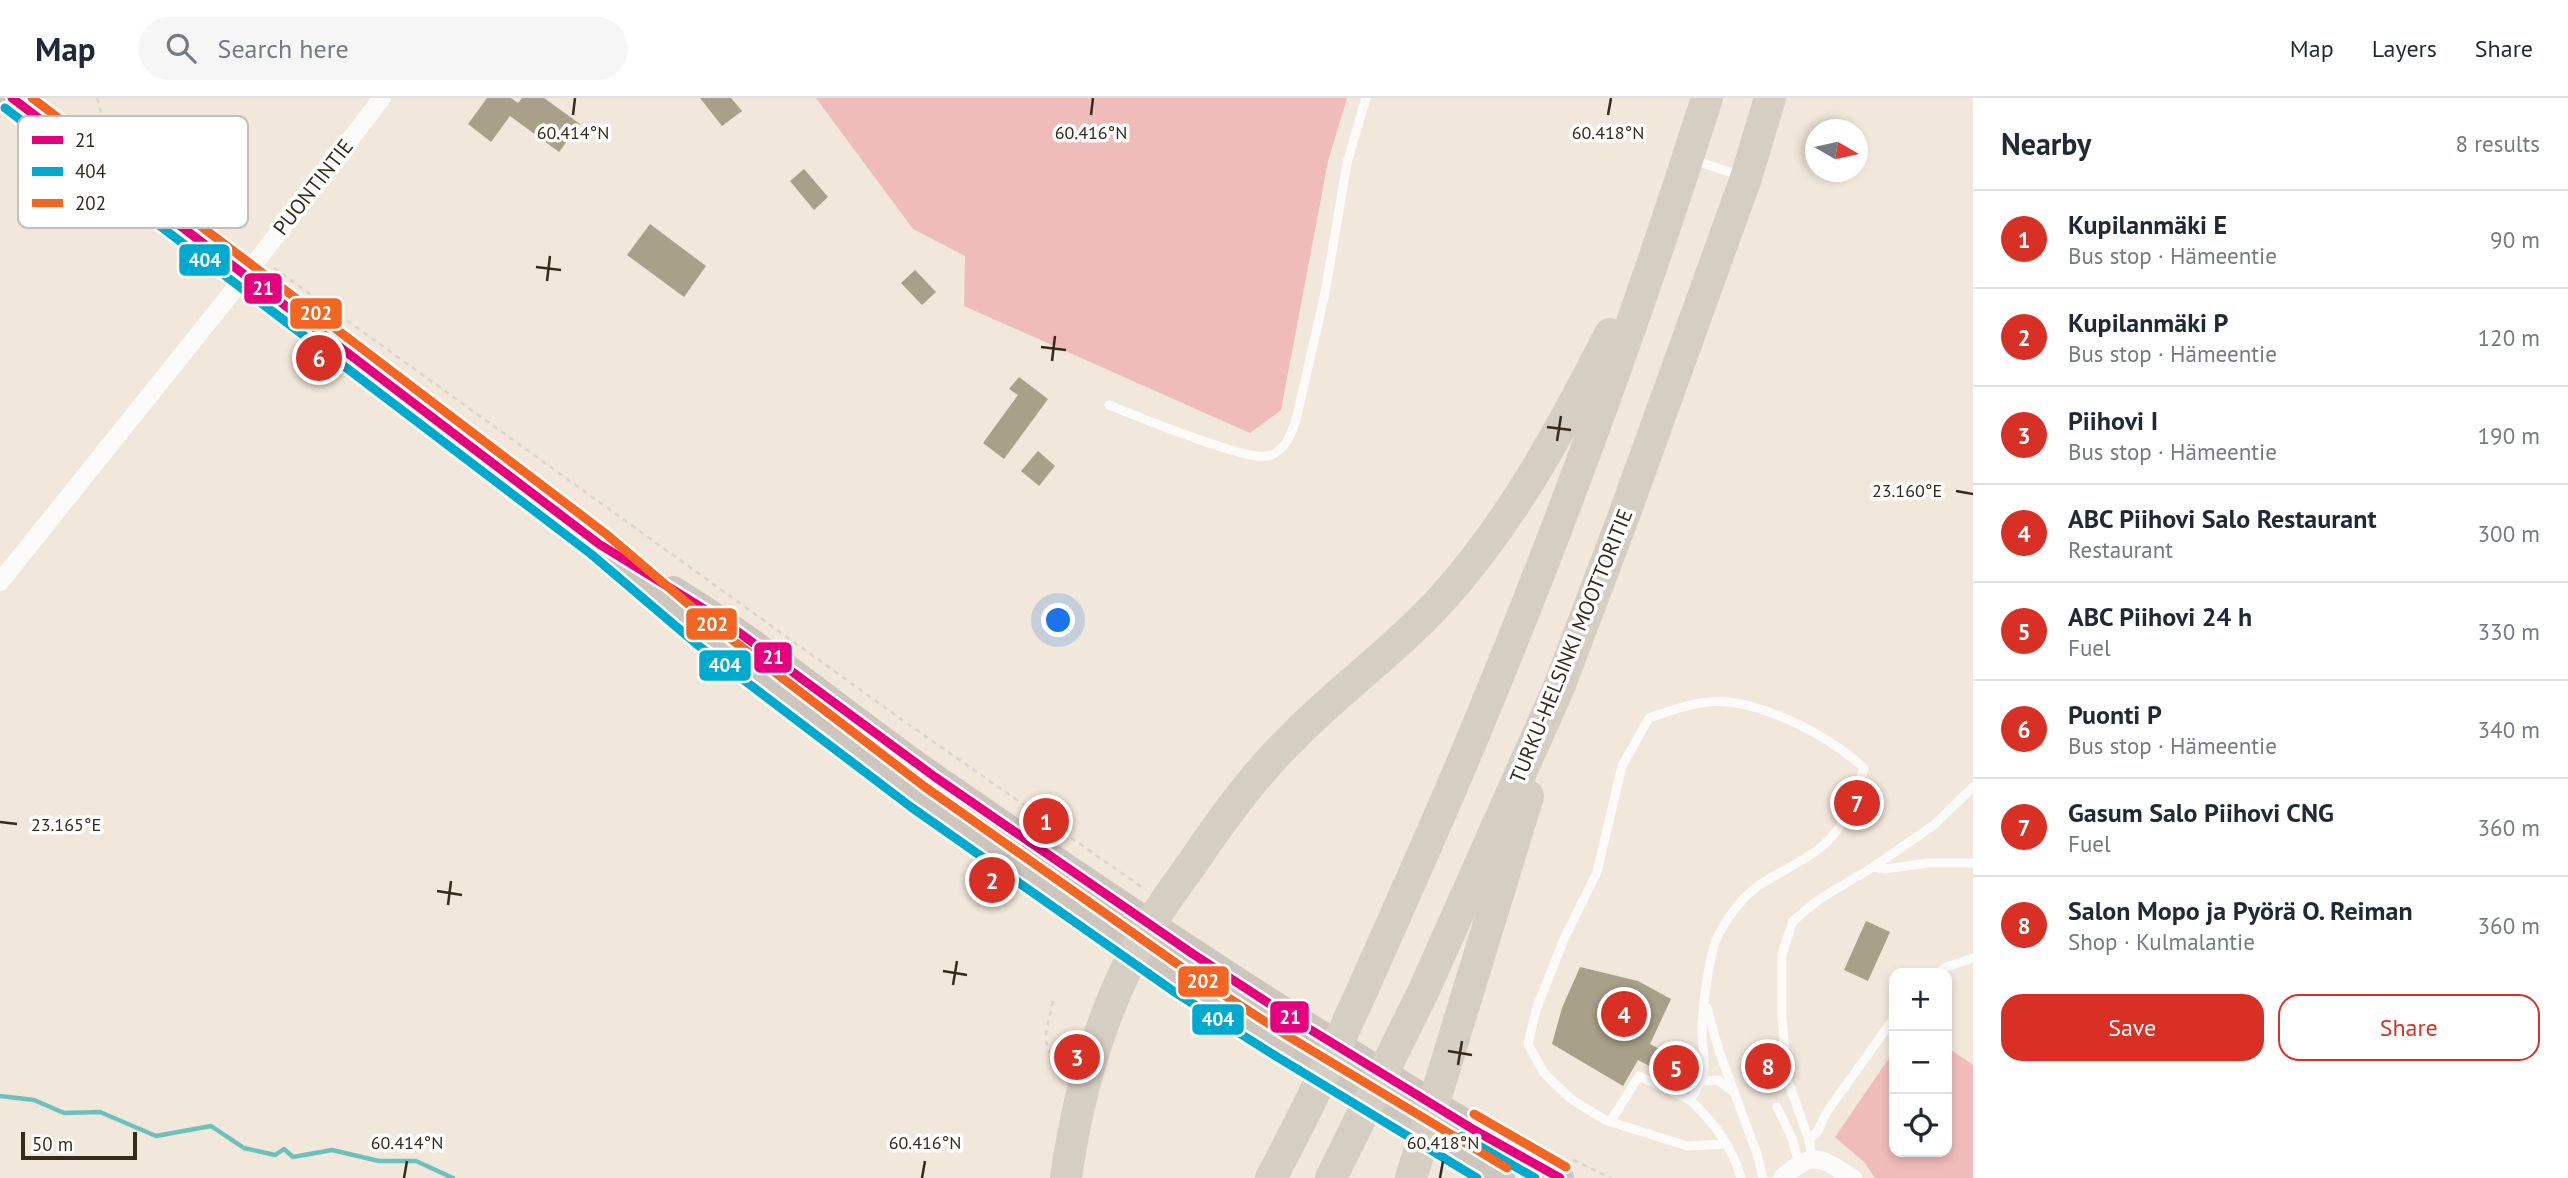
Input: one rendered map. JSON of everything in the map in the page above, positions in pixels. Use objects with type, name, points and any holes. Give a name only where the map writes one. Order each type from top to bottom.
[{"type":"highway","points":[[1271,1178],[1367,981],[1516,634],[1602,405],[1707,98]]},
{"type":"highway","name":"TURKU-HELSINKI MOOTTORITIE","points":[[1331,1178],[1424,990],[1559,687],[1746,178],[1770,98]]},
{"type":"highway","points":[[1066,1178],[1082,1091],[1102,1027],[1121,979],[1150,926],[1224,817],[1272,757],[1315,715],[1405,637],[1441,600],[1501,527],[1548,452],[1662,233]]},
{"type":"highway","points":[[1411,1178],[1509,862],[1559,687]]},
{"type":"main road","points":[[12,98],[38,116]]},
{"type":"main road","points":[[198,228],[252,266],[599,544],[722,620],[935,777],[1150,926],[1293,1019],[1476,1131],[1560,1178]]},
{"type":"main road","points":[[1150,926],[1280,1045],[1501,1178]]},
{"type":"street","name":"PUONTINTIE","points":[[0,582],[382,98]]},
{"type":"street","points":[[1782,1178],[1805,1161],[1827,1162],[1853,1178]]},
{"type":"lane","points":[[1109,405],[1255,457],[1270,455],[1284,445],[1291,436],[1296,421],[1325,293],[1347,163],[1366,98]]},
{"type":"lane","points":[[1688,158],[1746,178]]},
{"type":"lane","points":[[1690,1100],[1703,1081],[1706,1059],[1702,1033],[1708,973],[1716,940],[1756,887],[1796,864],[1826,842],[1848,814],[1864,768],[1847,753],[1780,716],[1727,702],[1685,705],[1649,718],[1622,766],[1597,872],[1564,939],[1536,1010],[1528,1044],[1544,1073],[1571,1099],[1610,1122],[1687,1146],[1726,1144]]},
{"type":"lane","points":[[1805,1161],[1809,1140],[1788,1081],[1782,1019],[1782,954],[1793,921],[1818,900],[1874,867],[1934,825],[1973,787]]},
{"type":"lane","points":[[1874,867],[1885,869],[1928,863],[1973,863]]},
{"type":"lane","points":[[1945,968],[1973,958]]},
{"type":"lane","points":[[1705,1003],[1763,1178]]},
{"type":"lane","points":[[1809,1140],[1818,1131],[1826,1113],[1889,1025]]},
{"type":"lane","points":[[1610,1122],[1639,1076],[1690,1100],[1712,1121],[1735,1160],[1741,1178]]},
{"type":"lane","points":[[1703,1081],[1718,1080],[1734,1092]]},
{"type":"lane","points":[[1777,1107],[1805,1161]]},
{"type":"path","points":[[97,98],[102,116]]},
{"type":"path","points":[[252,266],[894,714],[1150,926]]},
{"type":"path","points":[[1053,1001],[1046,1041],[1048,1052],[1056,1061],[1073,1068]]},
{"type":"shaded area","points":[[816,98],[1347,98],[1328,161],[1281,410],[1250,433],[964,306],[965,256],[913,229]]},
{"type":"shaded area","points":[[1952,1050],[1973,1065],[1973,1178],[1875,1178],[1865,1163],[1835,1137],[1889,1058],[1889,1157],[1952,1157]]},
{"type":"building","points":[[487,98],[511,98],[518,103],[522,98],[544,98],[580,124],[559,152],[510,116],[491,142],[468,124]]},
{"type":"building","points":[[700,98],[731,98],[742,111],[722,126]]},
{"type":"building","points":[[804,169],[828,197],[814,210],[790,181]]},
{"type":"building","points":[[650,224],[706,266],[684,297],[627,255]]},
{"type":"building","points":[[915,270],[936,292],[922,305],[901,283]]},
{"type":"building","points":[[1019,377],[1048,399],[1004,459],[983,443],[1018,395],[1009,389]]},
{"type":"building","points":[[1038,451],[1055,466],[1039,486],[1021,471]]},
{"type":"building","points":[[1866,921],[1890,932],[1868,981],[1844,970]]},
{"type":"building","points":[[1580,967],[1638,981],[1671,999],[1650,1044],[1697,1069],[1687,1086],[1638,1060],[1623,1086],[1552,1044],[1562,1008]]},
{"type":"waterway","points":[[0,1096],[34,1100],[64,1113],[100,1112],[156,1136],[211,1126],[244,1148],[275,1155],[284,1149],[293,1157],[332,1150],[379,1161],[416,1161],[453,1178]]},
{"type":"transit line","name":"21","points":[[12,98],[36,116]]},
{"type":"transit line","name":"202","points":[[32,98],[56,116]]},
{"type":"transit line","name":"404","points":[[5,108],[18,118]]},
{"type":"transit line","name":"404","points":[[163,228],[591,554],[699,646],[911,807],[1176,993],[1477,1178]]},
{"type":"transit line","name":"21","points":[[183,228],[599,544],[722,620],[935,777],[1193,954],[1293,1019],[1476,1131],[1560,1178]]},
{"type":"transit line","name":"202","points":[[203,228],[606,534],[714,626],[925,787],[1190,973],[1286,1035],[1507,1168]]},
{"type":"transit line","name":"202","points":[[1474,1114],[1566,1167]]},
{"type":"transit line","name":"404","points":[[1462,1136],[1535,1178]]},
{"type":"place","name":"Puonti P","points":[[319,358]]},
{"type":"place","name":"Gasum Salo Piihovi CNG","points":[[1857,803]]},
{"type":"place","name":"Kupilanmäki E","points":[[1046,821]]},
{"type":"place","name":"Kupilanmäki P","points":[[992,880]]},
{"type":"place","name":"ABC Piihovi Salo Restaurant","points":[[1624,1014]]},
{"type":"place","name":"Piihovi I","points":[[1077,1057]]},
{"type":"place","name":"Salon Mopo ja Pyörä O. Reiman","points":[[1768,1066]]},
{"type":"place","name":"ABC Piihovi 24 h","points":[[1676,1068]]}]
